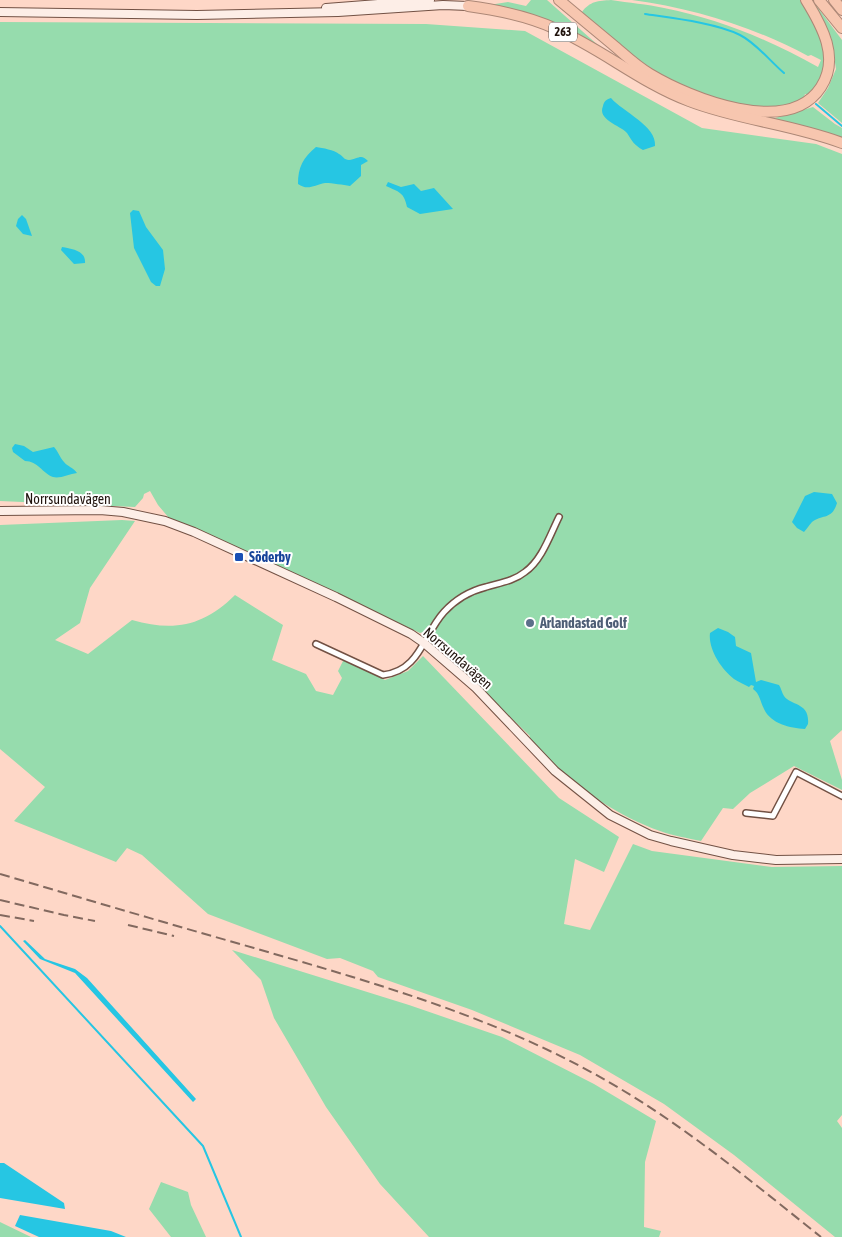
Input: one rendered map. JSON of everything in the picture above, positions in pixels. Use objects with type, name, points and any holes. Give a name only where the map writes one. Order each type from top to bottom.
[{"type":"highway","points":[[551,0],[648,81]]},
{"type":"highway","points":[[559,0],[649,74],[695,96],[729,107],[771,112],[796,108],[806,103],[822,87],[828,72],[830,61],[827,41],[806,0]]},
{"type":"highway","points":[[819,0],[842,28]]},
{"type":"highway","points":[[834,0],[842,10]]},
{"type":"highway","name":"263","points":[[468,6],[500,11],[556,28],[648,81],[687,101],[842,143]]},
{"type":"street","name":"263","points":[[272,13],[430,0]]},
{"type":"street","name":"263","points":[[0,12],[134,15],[338,12],[443,5],[468,6]]},
{"type":"street","name":"Norrsundavägen","points":[[0,511],[100,510],[123,512],[165,521],[194,532],[412,634],[476,688],[555,771],[610,815],[650,835],[733,855],[776,860],[842,859]]},
{"type":"street","points":[[316,644],[384,675],[394,674],[408,666],[422,650],[424,643],[442,614],[463,596],[484,587],[508,581],[525,573],[545,546],[559,517]]},
{"type":"street","points":[[746,813],[773,816],[796,772],[842,796]]},
{"type":"green space","points":[[531,0],[547,0],[608,54],[489,5],[508,2],[526,6]]},
{"type":"green space","points":[[611,0],[651,5],[724,24],[763,39],[818,67],[821,60],[811,55],[808,56],[766,36],[723,20],[678,8],[632,0],[800,0],[815,23],[827,53],[824,71],[817,89],[809,95],[805,94],[803,100],[783,107],[752,107],[732,104],[676,85],[630,54],[582,12],[585,8],[598,1]]},
{"type":"green space","points":[[812,0],[842,40],[842,123],[818,103],[828,88],[836,69],[831,37]]},
{"type":"green space","name":"Arlandastad Golf","points":[[0,22],[426,24],[525,31],[702,128],[816,144],[842,154],[842,730],[830,741],[842,780],[842,790],[794,766],[750,793],[733,809],[723,808],[701,841],[665,833],[623,815],[573,781],[529,740],[530,736],[432,642],[433,637],[427,631],[420,633],[169,518],[158,505],[150,491],[144,494],[135,507],[0,501]]},
{"type":"green space","points":[[813,107],[842,128],[842,140],[745,114],[775,118]]},
{"type":"green space","points":[[135,521],[90,588],[80,623],[55,640],[88,654],[132,620],[161,626],[188,624],[212,614],[235,595],[283,625],[272,660],[306,674],[316,691],[333,695],[342,678],[338,671],[344,659],[385,680],[408,671],[423,656],[559,798],[619,837],[604,872],[575,859],[564,924],[590,930],[633,844],[652,851],[772,867],[842,866],[842,1115],[837,1121],[842,1128],[842,1237],[835,1237],[734,1155],[664,1104],[580,1055],[472,1010],[378,977],[373,971],[340,958],[327,959],[208,914],[142,855],[127,848],[116,862],[14,821],[45,787],[0,749],[0,525]]},
{"type":"green space","points":[[232,950],[409,1005],[502,1037],[594,1084],[656,1121],[645,1162],[644,1227],[661,1231],[659,1237],[429,1237],[380,1184],[326,1107],[274,1018],[261,980]]},
{"type":"green space","points":[[161,1182],[188,1192],[191,1205],[206,1237],[171,1237],[149,1209]]},
{"type":"green space","points":[[0,1222],[31,1237],[0,1237]]},
{"type":"water","points":[[611,98],[651,132],[655,146],[643,150],[635,145],[624,130],[606,119],[602,111],[603,106],[606,100]]},
{"type":"water","points":[[316,147],[334,151],[347,160],[363,157],[368,161],[361,165],[361,176],[350,186],[325,183],[305,187],[298,184],[300,168],[308,155]]},
{"type":"water","points":[[388,182],[401,187],[414,184],[421,191],[434,188],[453,209],[420,214],[407,207],[400,193],[386,186]]},
{"type":"water","points":[[133,210],[139,211],[146,227],[163,250],[165,269],[160,286],[156,286],[151,282],[134,248],[130,213]]},
{"type":"water","points":[[22,215],[26,219],[32,236],[23,234],[16,226],[18,219]]},
{"type":"water","points":[[62,247],[81,253],[85,263],[74,264],[61,250]]},
{"type":"water","points":[[15,444],[24,446],[33,452],[54,447],[64,462],[77,473],[53,477],[37,465],[25,461],[13,452],[12,448]]},
{"type":"water","points":[[814,492],[832,494],[837,503],[833,512],[812,522],[804,532],[792,522],[805,496]]},
{"type":"water","points":[[718,628],[735,637],[736,646],[751,653],[756,682],[761,680],[779,685],[787,699],[803,708],[808,717],[808,724],[805,729],[793,728],[776,722],[767,714],[760,698],[753,689],[754,686],[751,685],[749,687],[737,681],[724,670],[713,652],[710,639],[710,633]]},
{"type":"water","points":[[25,940],[45,959],[75,969],[87,978],[196,1099],[193,1102],[75,973],[40,959],[23,941]]},
{"type":"water","points":[[0,1163],[4,1163],[64,1203],[65,1209],[0,1198]]},
{"type":"water","points":[[20,1215],[111,1231],[126,1237],[39,1237],[15,1226]]},
{"type":"waterway","points":[[645,14],[707,24],[740,35],[757,47],[784,73]]},
{"type":"waterway","points":[[816,104],[842,126]]},
{"type":"waterway","points":[[0,926],[203,1146],[241,1237]]},
{"type":"railway","points":[[0,874],[390,989],[479,1020],[523,1039],[607,1081],[663,1116],[717,1155],[821,1237]]},
{"type":"railway","points":[[0,900],[95,921]]},
{"type":"railway","points":[[0,915],[34,921]]},
{"type":"railway","points":[[128,925],[174,936]]},
{"type":"place","name":"Söderby","points":[[239,557]]},
{"type":"place","name":"Arlandastad Golf","points":[[530,623]]}]
